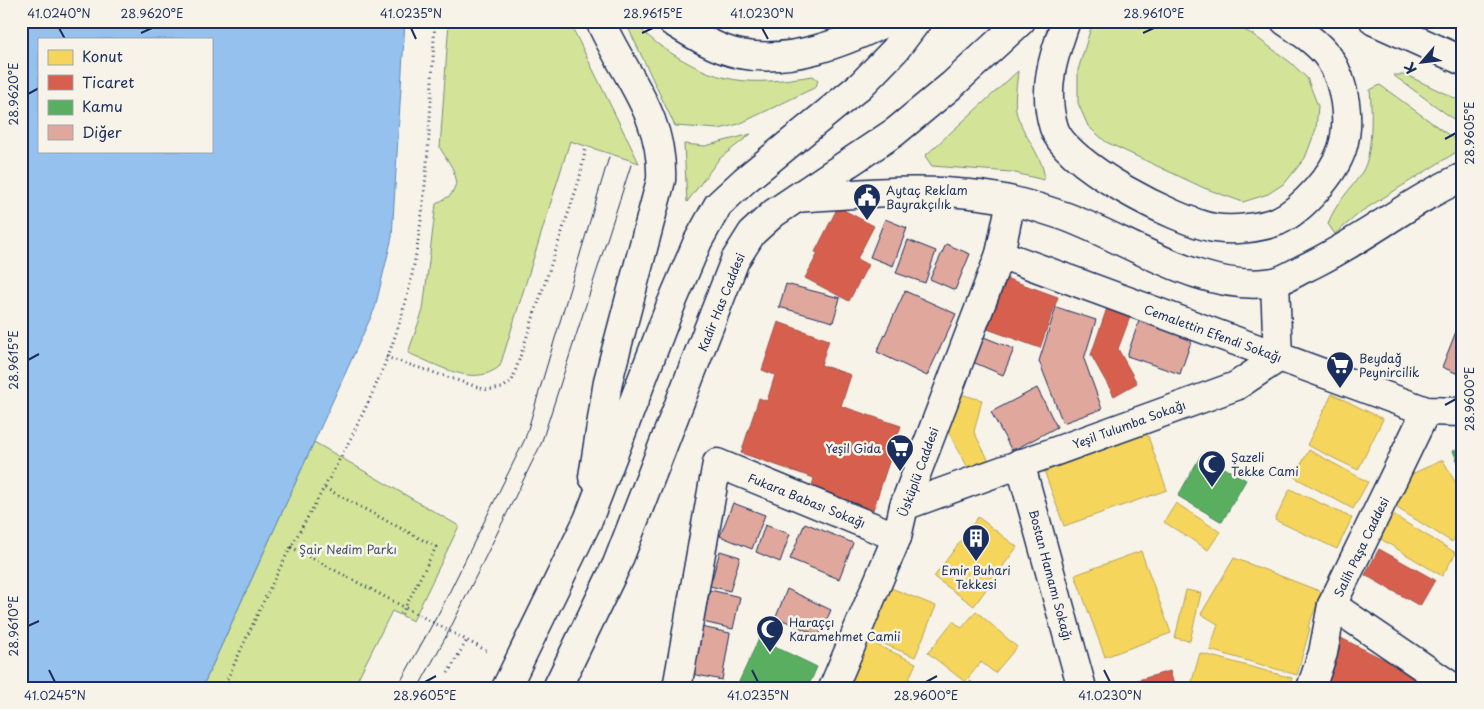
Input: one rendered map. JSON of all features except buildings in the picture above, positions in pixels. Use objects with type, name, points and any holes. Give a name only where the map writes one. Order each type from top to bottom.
[{"type":"main road","points":[[588,520],[608,381],[661,180],[662,158],[659,139],[648,112],[600,21]]},
{"type":"main road","points":[[671,21],[703,40],[740,54],[780,56],[833,45],[888,21]]},
{"type":"main road","points":[[506,688],[588,520],[670,307],[698,241],[718,205],[745,180],[861,85],[895,50],[917,21]]},
{"type":"main road","name":"Kadir Has Caddesi","points":[[557,688],[617,564],[736,260],[752,233],[794,198],[895,132],[952,84],[1021,21]]},
{"type":"main road","points":[[1066,21],[1051,63],[1049,104],[1054,129],[1070,151],[1108,179],[1174,216],[1214,228],[1241,228],[1278,221],[1302,205],[1323,181],[1342,149],[1347,117],[1341,84],[1328,57],[1303,33],[1285,21]]},
{"type":"main road","points":[[1374,21],[1463,61]]},
{"type":"main road","points":[[794,198],[896,191],[957,194],[1011,201],[1064,216],[1202,276],[1240,282],[1275,282],[1336,254],[1442,187],[1463,177]]},
{"type":"main road","name":"Üsküplü Caddesi","points":[[833,688],[897,537],[904,506],[1000,254],[1011,201]]},
{"type":"main road","name":"Cemalettin Efendi Sokağı","points":[[1000,254],[1426,411],[1463,412]]},
{"type":"main road","points":[[1275,282],[1278,358]]},
{"type":"main road","name":"Yeşil Tulumba Sokağı","points":[[904,506],[1236,386],[1278,358]]},
{"type":"main road","name":"Salih Paşa Caddesi","points":[[1311,688],[1323,653],[1332,604],[1426,411]]},
{"type":"main road","name":"Fukara Babası Sokağı","points":[[677,688],[718,463],[897,537]]},
{"type":"main road","name":"Bostan Hamamı Sokağı","points":[[1020,463],[1082,688]]},
{"type":"main road","points":[[1332,604],[1454,688]]},
{"type":"path","points":[[223,688],[291,547],[325,488],[386,357],[410,285],[428,164],[435,21]]},
{"type":"path","points":[[386,357],[487,390],[502,388],[512,382],[579,181],[586,147]]},
{"type":"path","points":[[325,488],[436,547],[400,615]]},
{"type":"path","points":[[291,547],[494,655]]},
{"type":"path","points":[[448,673],[467,640]]},
{"type":"green space","points":[[449,21],[569,21],[639,163],[570,141],[500,366],[478,375],[455,372],[408,353],[423,310],[436,204],[451,195],[456,184],[453,169],[440,148]]},
{"type":"green space","points":[[625,21],[630,22],[682,60],[717,76],[734,80],[769,81],[813,76],[818,80],[816,87],[739,124],[719,129],[675,126]]},
{"type":"green space","points":[[734,21],[816,21],[780,26]]},
{"type":"green space","points":[[1093,21],[1226,21],[1252,34],[1290,62],[1307,78],[1318,106],[1316,129],[1305,158],[1285,183],[1268,194],[1243,202],[1204,188],[1106,142],[1088,126],[1078,103],[1078,70]]},
{"type":"green space","points":[[1018,71],[1015,96],[1016,111],[1041,164],[1044,180],[1011,172],[932,166],[925,156]]},
{"type":"green space","points":[[1393,75],[1406,75],[1463,102],[1463,126]]},
{"type":"green space","points":[[1380,85],[1461,144],[1458,151],[1362,211],[1335,234],[1328,224],[1331,216],[1366,165],[1371,132],[1370,90]]},
{"type":"green space","points":[[751,134],[719,159],[687,202],[684,144],[705,146]]},
{"type":"green space","name":"Şair Nedim Parkı","points":[[314,442],[459,526],[413,621],[392,611],[353,688],[202,688]]},
{"type":"water","points":[[21,21],[405,21],[392,237],[375,308],[202,688],[21,688]]},
{"type":"tram line","points":[[397,688],[442,607],[525,439],[609,157]]},
{"type":"tram line","points":[[418,688],[449,631],[541,444],[631,165]]},
{"type":"place","name":"Aytaç Reklam Bayrakçılık","points":[[867,221]]},
{"type":"place","name":"Beydağ Peynircilik","points":[[1340,389]]},
{"type":"place","name":"Yeşil Gida","points":[[900,472]]},
{"type":"place","name":"Şazeli Tekke Cami","points":[[1212,488]]},
{"type":"place","name":"Emir Buhari Tekkesi","points":[[976,562]]},
{"type":"place","name":"Haraççı Karamehmet Camii","points":[[770,653]]}]
